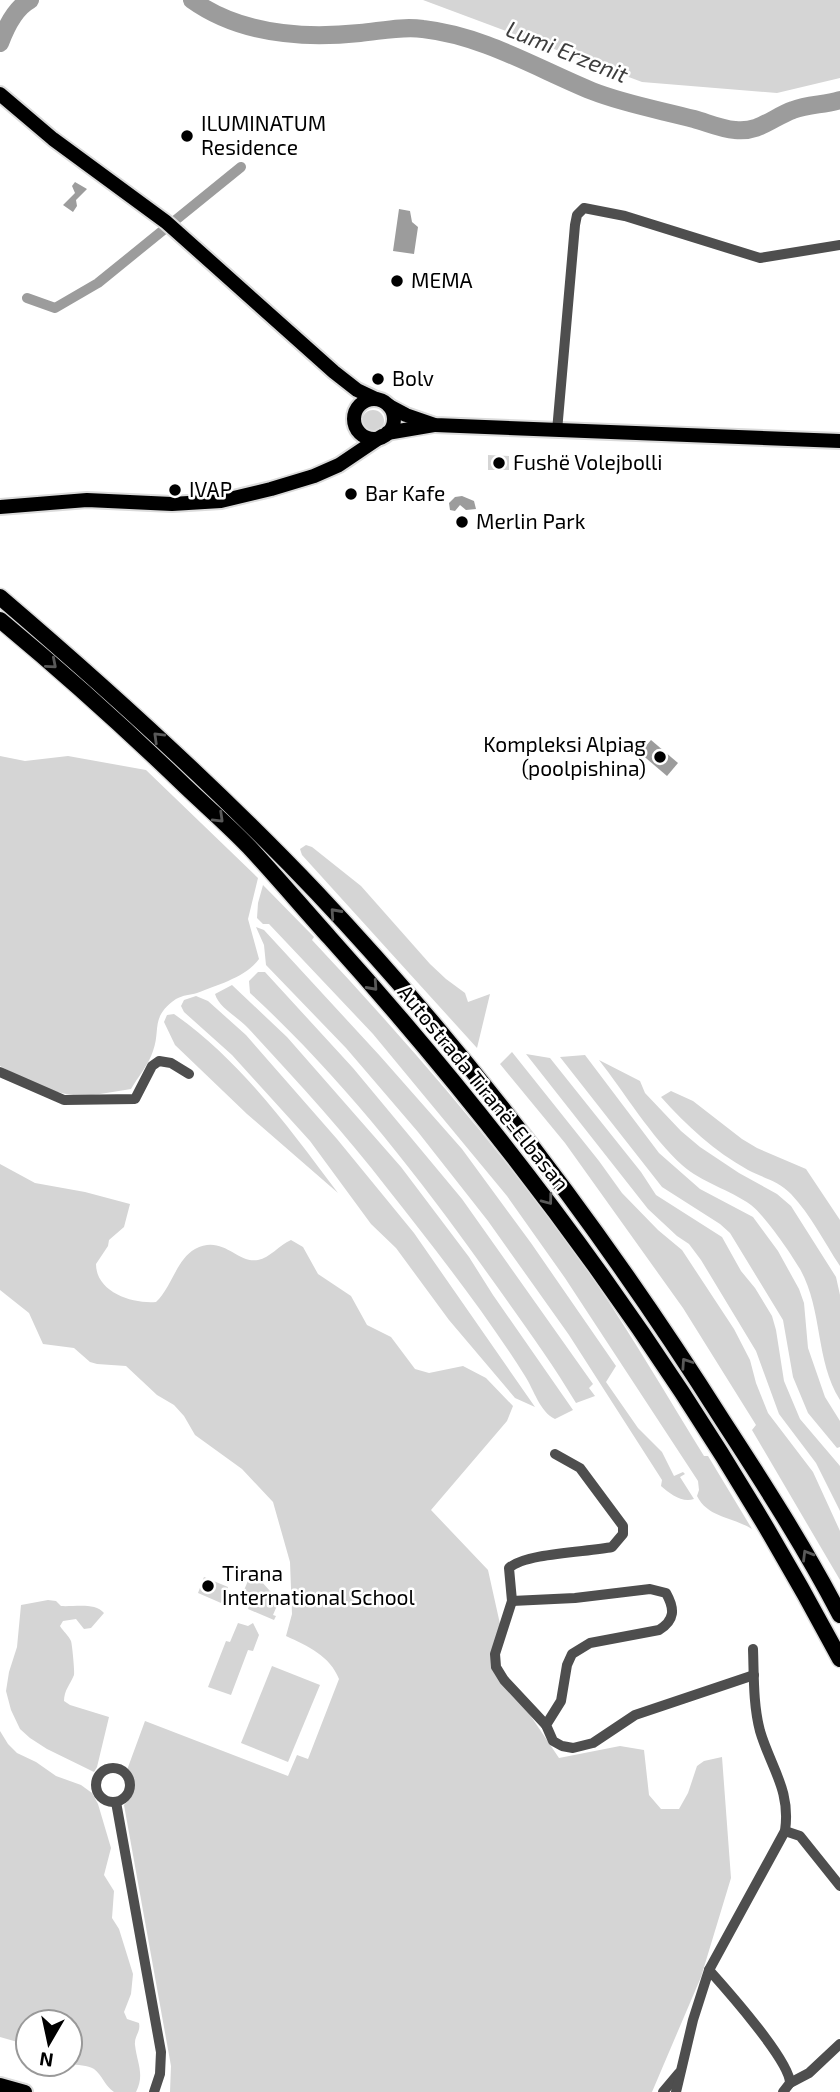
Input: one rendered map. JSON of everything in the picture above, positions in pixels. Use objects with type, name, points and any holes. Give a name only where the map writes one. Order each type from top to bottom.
[{"type":"highway","name":"Autostrada Tiranë-Elbasan","points":[[0,597],[136,717],[318,894],[478,1079],[565,1190],[679,1352],[758,1476],[840,1615]]},
{"type":"highway","name":"Autostrada Tiranë-Elbasan","points":[[0,620],[135,738],[248,847],[387,1001],[459,1086],[546,1197],[678,1384],[789,1564],[840,1658]]},
{"type":"main road","points":[[0,94],[53,139],[159,216],[334,372],[358,390],[382,403],[435,425]]},
{"type":"main road","points":[[334,372],[358,407]]},
{"type":"main road","points":[[353,456],[358,431],[354,420],[358,407],[365,401],[382,403]]},
{"type":"main road","points":[[0,507],[87,500],[208,503],[271,489],[314,476],[353,456],[385,434],[393,420],[382,403]]},
{"type":"main road","points":[[358,431],[371,438],[435,425],[840,440]]},
{"type":"main road","points":[[0,2085],[25,2092]]},
{"type":"street","points":[[557,431],[575,225],[577,215],[584,208],[625,216],[760,258],[840,245]]},
{"type":"street","points":[[0,1072],[64,1100],[100,1101],[135,1100],[152,1066],[159,1061],[171,1063],[189,1074]]},
{"type":"street","points":[[555,1454],[580,1468],[623,1526],[623,1534],[612,1547],[536,1558],[509,1568],[512,1601],[495,1654],[496,1667],[504,1681],[546,1725],[553,1741],[573,1748],[593,1743],[635,1716],[754,1675]]},
{"type":"street","points":[[512,1601],[575,1598],[650,1589],[666,1593],[672,1603],[672,1618],[659,1630],[590,1643],[572,1654],[567,1665],[561,1701],[546,1725]]},
{"type":"street","points":[[676,2092],[701,1988],[785,1831],[788,1813],[786,1797],[761,1732],[755,1707],[752,1649]]},
{"type":"street","points":[[116,1802],[160,2041],[160,2074],[154,2092]]},
{"type":"street","points":[[785,1831],[800,1836],[840,1886]]},
{"type":"street","points":[[709,1970],[756,2025],[787,2071],[786,2088]]},
{"type":"street","points":[[786,2088],[809,2073],[840,2044]]},
{"type":"street","points":[[663,2092],[679,2073]]},
{"type":"shaded area","points":[[423,0],[840,0],[840,78],[777,93],[642,82]]},
{"type":"shaded area","points":[[75,182],[87,189],[76,200],[77,206],[73,212],[63,205],[75,193],[72,186]]},
{"type":"shaded area","points":[[399,209],[410,211],[412,222],[418,227],[414,254],[393,251]]},
{"type":"shaded area","points":[[373,410],[383,417],[384,421],[377,431],[373,432],[363,425],[362,421],[369,411]]},
{"type":"shaded area","name":"Fushë Volejbolli","points":[[488,455],[509,456],[509,470],[488,470]]},
{"type":"shaded area","points":[[462,496],[474,501],[476,509],[466,510],[460,505],[455,511],[450,510],[449,503],[455,497]]},
{"type":"shaded area","points":[[651,740],[678,763],[667,776],[640,753]]},
{"type":"shaded area","points":[[0,756],[25,761],[68,756],[146,770],[258,878],[248,919],[259,959],[239,976],[179,998],[168,1006],[159,1018],[151,1056],[131,1089],[90,1095],[66,1094],[40,1086],[0,1066]]},
{"type":"shaded area","points":[[306,845],[361,886],[430,964],[465,993],[468,1002],[490,994],[477,1048],[302,855],[300,849]]},
{"type":"shaded area","points":[[263,885],[314,937],[312,940],[423,1063],[562,1235],[636,1345],[704,1456],[708,1456],[752,1529],[714,1513],[702,1503],[697,1496],[698,1481],[565,1278],[507,1196],[373,1034],[269,924],[263,924],[257,918]]},
{"type":"shaded area","points":[[256,927],[264,930],[462,1149],[616,1366],[606,1382],[638,1428],[662,1452],[674,1476],[683,1472],[685,1474],[680,1477],[694,1499],[681,1499],[661,1486],[662,1480],[569,1335],[488,1221],[418,1132],[346,1048],[266,965],[264,945]]},
{"type":"shaded area","points":[[258,972],[265,972],[353,1068],[462,1199],[593,1384],[589,1388],[595,1396],[576,1403],[457,1230],[402,1159],[314,1057],[250,993],[249,981]]},
{"type":"shaded area","points":[[232,985],[287,1037],[401,1167],[469,1257],[573,1410],[555,1419],[545,1411],[525,1376],[476,1304],[371,1167],[244,1024],[220,1004],[215,994]]},
{"type":"shaded area","points":[[196,996],[208,1001],[246,1035],[337,1139],[414,1233],[535,1407],[515,1398],[449,1320],[396,1248],[371,1224],[310,1141],[232,1055],[184,1012],[181,1006],[184,1000]]},
{"type":"shaded area","points":[[174,1014],[242,1074],[282,1120],[338,1193],[247,1114],[175,1045],[164,1022],[167,1015]]},
{"type":"shaded area","points":[[512,1052],[622,1193],[682,1250],[734,1329],[750,1360],[768,1413],[813,1472],[840,1531],[840,1580],[752,1430],[756,1425],[683,1308],[565,1143],[500,1064]]},
{"type":"shaded area","points":[[526,1054],[550,1058],[641,1172],[656,1195],[722,1237],[741,1271],[772,1316],[784,1381],[800,1419],[840,1466],[840,1511],[816,1463],[779,1414],[756,1351],[701,1260],[689,1244],[648,1209]]},
{"type":"shaded area","points":[[585,1055],[659,1153],[700,1189],[753,1217],[778,1251],[804,1303],[808,1348],[825,1397],[840,1421],[840,1447],[837,1448],[808,1413],[793,1377],[783,1320],[730,1233],[662,1187],[560,1057]]},
{"type":"shaded area","points":[[599,1060],[640,1081],[645,1093],[700,1147],[777,1194],[791,1206],[836,1277],[840,1295],[840,1400],[826,1368],[807,1285],[784,1244],[751,1205],[698,1177],[682,1165],[649,1128]]},
{"type":"shaded area","points":[[671,1091],[693,1101],[757,1148],[806,1169],[840,1220],[840,1266],[791,1194],[776,1183],[736,1163],[702,1137],[661,1097]]},
{"type":"shaded area","points":[[0,1164],[35,1183],[130,1204],[124,1227],[109,1240],[96,1264],[102,1282],[117,1294],[136,1301],[156,1302],[183,1260],[195,1249],[205,1245],[222,1247],[243,1258],[258,1260],[291,1240],[303,1247],[318,1274],[351,1296],[367,1325],[391,1337],[415,1369],[429,1373],[463,1366],[486,1378],[513,1406],[507,1421],[431,1510],[488,1570],[500,1624],[499,1669],[559,1758],[620,1746],[644,1750],[649,1795],[661,1809],[679,1809],[688,1793],[697,1766],[704,1761],[722,1757],[731,1878],[701,1977],[652,2092],[170,2092],[171,2066],[124,1805],[133,1792],[132,1779],[127,1770],[145,1721],[288,1776],[297,1755],[308,1759],[339,1679],[324,1658],[286,1636],[292,1614],[290,1562],[273,1502],[242,1469],[195,1435],[174,1405],[157,1395],[126,1366],[97,1364],[90,1362],[74,1348],[43,1344],[29,1313],[0,1290]]},
{"type":"shaded area","points":[[252,1571],[279,1601],[273,1615],[276,1616],[274,1620],[248,1609],[249,1606],[243,1603],[245,1597],[242,1595]]},
{"type":"shaded area","points":[[204,1577],[228,1587],[221,1603],[198,1593]]},
{"type":"shaded area","points":[[56,1601],[61,1606],[95,1607],[104,1613],[91,1628],[84,1629],[76,1619],[63,1621],[60,1626],[71,1641],[74,1669],[64,1701],[109,1717],[94,1772],[30,1738],[20,1729],[11,1710],[6,1691],[17,1647],[21,1605]]},
{"type":"shaded area","points":[[238,1623],[248,1626],[253,1623],[259,1635],[253,1651],[248,1650],[231,1695],[208,1687],[226,1641],[230,1642]]},
{"type":"shaded area","points":[[272,1666],[320,1685],[288,1762],[241,1743]]},
{"type":"shaded area","points":[[0,1731],[17,1753],[56,1776],[81,1785],[92,1793],[98,1804],[111,1848],[104,1875],[114,1891],[112,1918],[119,1929],[133,1974],[131,1994],[124,2012],[127,2019],[139,2023],[135,2045],[140,2068],[139,2086],[136,2092],[114,2092],[94,2069],[84,2066],[84,2008],[14,2008],[14,2041],[0,2037]]},
{"type":"waterway","name":"Lumi Erzenit","points":[[0,43],[15,13],[30,0]]},
{"type":"waterway","name":"Lumi Erzenit","points":[[192,0],[231,21],[273,32],[338,35],[407,28],[467,38],[604,96],[730,129],[759,127],[799,108],[840,100]]},
{"type":"waterway","points":[[27,298],[55,308],[98,283],[241,167]]},
{"type":"place","name":"ILUMINATUM Residence","points":[[187,136]]},
{"type":"place","name":"MEMA","points":[[397,281]]},
{"type":"place","name":"Bolv","points":[[378,379]]},
{"type":"place","name":"Fushë Volejbolli","points":[[499,463]]},
{"type":"place","name":"IVAP","points":[[175,490]]},
{"type":"place","name":"Bar Kafe","points":[[351,494]]},
{"type":"place","name":"Merlin Park","points":[[462,522]]},
{"type":"place","name":"Kompleksi Alpiag (poolpishina)","points":[[660,757]]},
{"type":"place","name":"Tirana International School","points":[[208,1586]]}]
